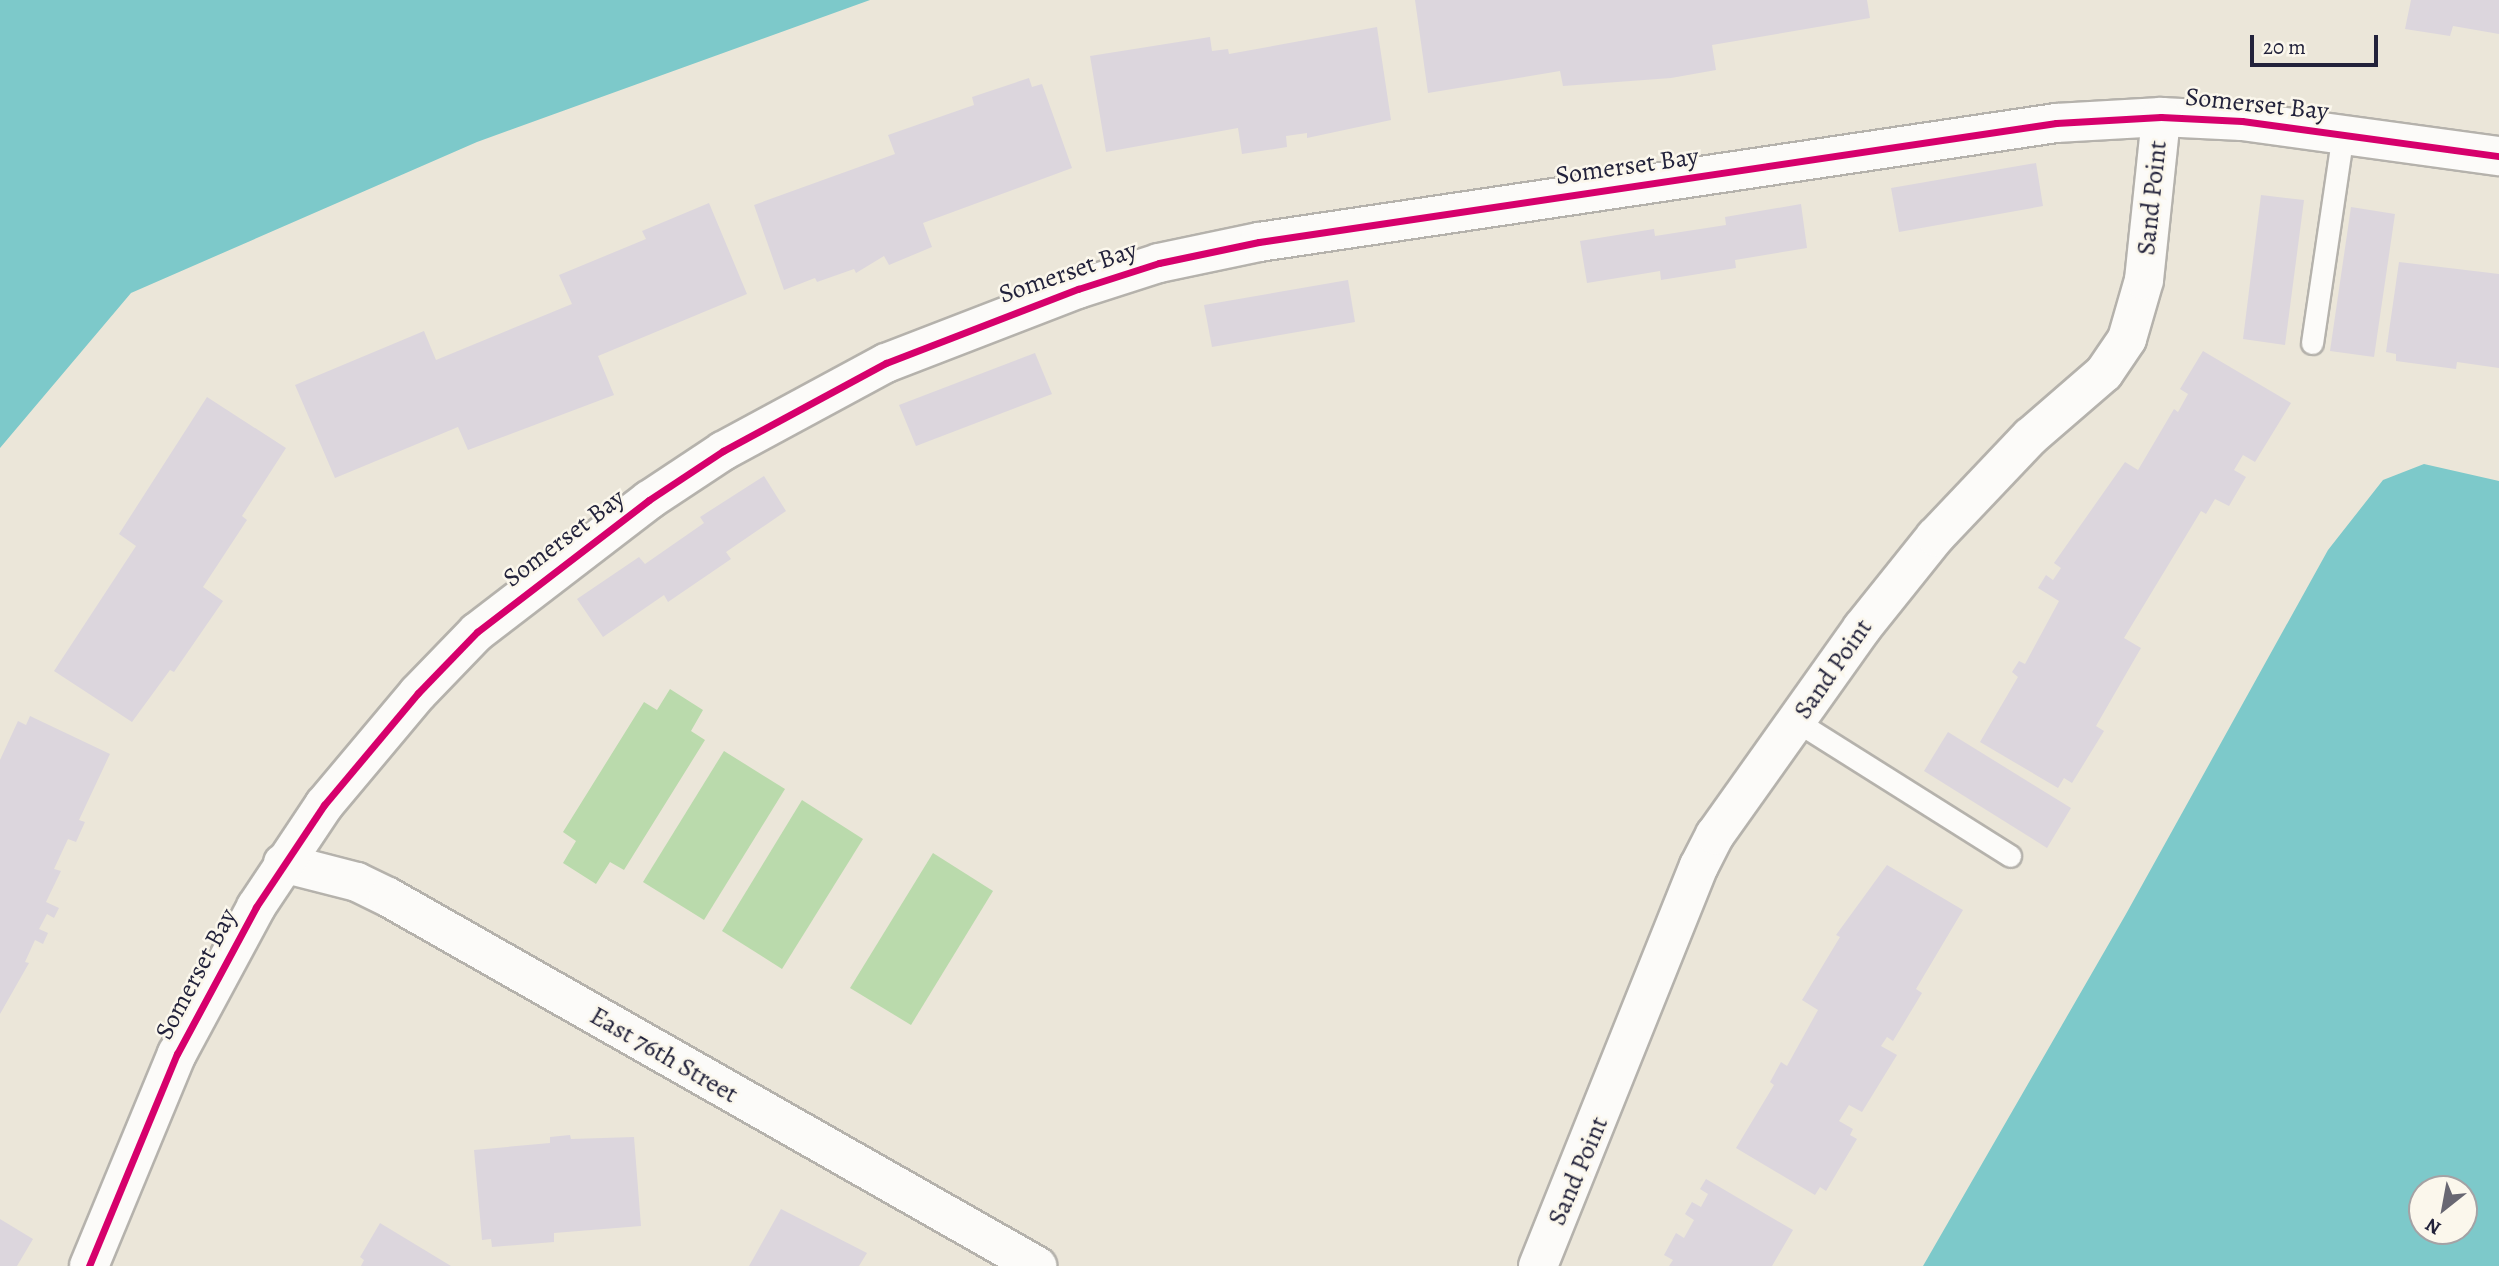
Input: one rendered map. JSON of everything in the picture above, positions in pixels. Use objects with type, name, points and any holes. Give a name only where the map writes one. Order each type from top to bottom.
[{"type":"street","name":"Somerset Bay","points":[[89,1266],[177,1054],[221,968],[284,863],[344,779],[418,693],[477,632],[578,551],[746,438],[886,363],[961,331],[1159,263],[1301,234],[2056,123],[2161,117],[2343,134],[2499,156]]},
{"type":"street","name":"Sand Point","points":[[1538,1266],[1699,866],[1862,628],[1934,537],[2030,437],[2104,373],[2127,339],[2144,280],[2161,117]]},
{"type":"street","name":"East 76th Street","points":[[284,863],[357,882],[388,897],[1037,1266]]},
{"type":"lane","points":[[2312,343],[2343,134]]},
{"type":"lane","points":[[1796,721],[2010,856]]},
{"type":"green space","points":[[670,689],[703,710],[691,731],[705,740],[624,870],[610,862],[596,884],[563,863],[576,841],[563,832],[644,702],[657,710]]},
{"type":"green space","points":[[724,751],[785,789],[704,920],[643,882]]},
{"type":"green space","points":[[802,800],[863,839],[782,969],[722,931]]},
{"type":"green space","points":[[933,853],[993,891],[911,1025],[850,988]]},
{"type":"water","points":[[0,0],[870,0],[477,142],[131,293],[0,448]]},
{"type":"water","points":[[2424,464],[2499,481],[2499,1266],[1923,1266],[2126,914],[2328,550],[2383,480]]},
{"type":"building","points":[[1415,0],[1867,0],[1870,18],[1712,45],[1716,70],[1671,78],[1563,86],[1560,71],[1428,93]]},
{"type":"building","points":[[2411,0],[2499,0],[2499,34],[2453,26],[2450,36],[2405,29]]},
{"type":"building","points":[[1377,27],[1391,120],[1307,138],[1307,133],[1286,136],[1287,147],[1242,154],[1238,128],[1106,152],[1090,56],[1210,37],[1212,51],[1228,49],[1229,54]]},
{"type":"building","points":[[1029,78],[1032,87],[1042,84],[1072,168],[923,223],[932,247],[889,265],[884,256],[856,273],[854,269],[817,282],[815,278],[784,290],[754,205],[895,154],[888,135],[974,105],[972,97]]},
{"type":"building","points":[[2036,163],[2043,206],[1899,232],[1891,188]]},
{"type":"building","points":[[2261,195],[2304,200],[2285,345],[2243,339]]},
{"type":"building","points":[[709,203],[747,294],[598,356],[614,395],[468,450],[458,427],[335,478],[295,385],[424,331],[436,360],[572,304],[559,275],[646,239],[642,231]]},
{"type":"building","points":[[1801,204],[1807,248],[1735,260],[1736,268],[1661,280],[1660,271],[1587,283],[1580,241],[1654,229],[1655,236],[1726,225],[1725,217]]},
{"type":"building","points":[[2351,207],[2395,214],[2374,357],[2330,351]]},
{"type":"building","points":[[2399,262],[2499,274],[2499,368],[2457,362],[2456,369],[2396,361],[2396,354],[2386,352]]},
{"type":"building","points":[[1348,280],[1355,322],[1212,347],[1204,305]]},
{"type":"building","points":[[2203,351],[2291,403],[2255,462],[2243,455],[2234,470],[2246,477],[2229,506],[2215,499],[2206,514],[2201,511],[2124,638],[2141,648],[2096,726],[2104,731],[2072,783],[2064,778],[2058,788],[1980,742],[2018,677],[2012,672],[2019,661],[2025,664],[2059,601],[2038,588],[2046,575],[2053,580],[2061,568],[2054,563],[2125,462],[2138,470],[2174,409],[2178,412],[2188,394],[2180,389]]},
{"type":"building","points":[[1035,353],[1052,394],[916,446],[899,405]]},
{"type":"building","points":[[207,397],[286,448],[242,516],[247,520],[203,587],[223,601],[174,672],[170,670],[132,722],[54,671],[136,546],[119,534]]},
{"type":"building","points":[[764,476],[786,511],[726,552],[731,559],[668,602],[664,595],[603,637],[577,599],[639,557],[645,564],[704,523],[700,517]]},
{"type":"building","points":[[30,716],[110,754],[79,820],[85,822],[76,842],[68,839],[54,869],[61,871],[46,902],[59,908],[54,918],[47,914],[39,929],[48,933],[43,944],[35,940],[25,962],[29,963],[0,1014],[0,760],[18,721],[26,725]]},
{"type":"building","points":[[1948,732],[2071,808],[2047,848],[1924,771]]},
{"type":"building","points":[[1887,865],[1963,910],[1916,989],[1922,993],[1893,1041],[1887,1037],[1881,1046],[1897,1055],[1862,1112],[1849,1105],[1839,1121],[1853,1129],[1850,1135],[1857,1139],[1826,1191],[1820,1187],[1815,1195],[1736,1148],[1774,1085],[1770,1082],[1781,1062],[1787,1066],[1818,1010],[1802,1000],[1840,937],[1836,935]]},
{"type":"building","points":[[570,1135],[571,1139],[634,1137],[641,1226],[554,1233],[554,1242],[492,1247],[491,1239],[482,1240],[474,1150],[550,1143],[550,1137]]},
{"type":"building","points":[[1706,1179],[1793,1230],[1772,1266],[1669,1266],[1673,1260],[1664,1255],[1676,1233],[1684,1238],[1694,1220],[1685,1214],[1692,1202],[1701,1207],[1708,1194],[1700,1189]]},
{"type":"building","points":[[781,1209],[867,1253],[859,1266],[749,1266]]},
{"type":"building","points":[[0,1219],[33,1239],[17,1266],[0,1266]]},
{"type":"building","points":[[380,1223],[451,1266],[361,1266],[364,1260],[360,1257]]},
{"type":"cycle path","points":[[89,1266],[177,1054],[256,907],[324,805],[418,693],[477,632],[649,500],[723,451],[886,363],[1078,289],[1159,263],[1259,242],[2056,123],[2161,117],[2242,121],[2499,156]]}]
